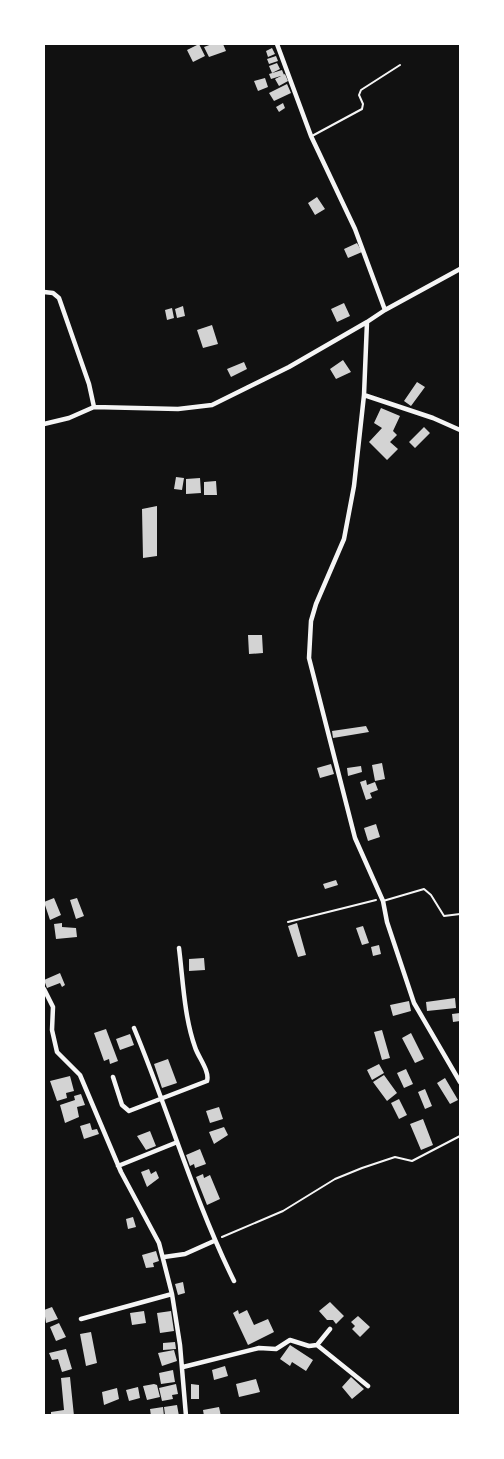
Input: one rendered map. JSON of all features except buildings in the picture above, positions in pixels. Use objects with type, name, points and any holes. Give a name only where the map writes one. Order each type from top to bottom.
[{"type":"street","points":[[277,44],[311,136],[355,229],[385,310]]},
{"type":"street","points":[[44,424],[69,418],[94,407],[178,410],[212,405],[289,367],[460,268]]},
{"type":"street","points":[[44,292],[53,293],[59,298],[94,407]]},
{"type":"street","points":[[367,322],[364,395],[354,486],[344,539],[311,621],[309,658],[355,838],[382,899],[387,922],[414,1003],[460,1082]]},
{"type":"street","points":[[364,395],[433,417],[460,430]]},
{"type":"street","points":[[113,1077],[122,1105],[129,1111],[162,1097],[204,1084],[208,1078],[195,1046],[190,1026],[179,948]]},
{"type":"street","points":[[44,989],[52,1007],[52,1030],[57,1052],[80,1075],[118,1166],[159,1243],[164,1257],[183,1367],[186,1416]]},
{"type":"street","points":[[134,1028],[162,1097],[175,1143],[214,1241],[234,1281]]},
{"type":"street","points":[[118,1166],[175,1143]]},
{"type":"street","points":[[164,1257],[186,1254],[214,1241]]},
{"type":"street","points":[[81,1319],[172,1294]]},
{"type":"street","points":[[183,1367],[231,1357],[259,1348],[276,1349],[290,1340],[309,1346],[317,1345],[330,1329]]},
{"type":"street","points":[[317,1345],[368,1386]]},
{"type":"lane","points":[[311,136],[362,109],[363,104],[358,95],[361,90],[400,65]]},
{"type":"lane","points":[[382,899],[424,889],[431,895],[444,916],[460,914]]},
{"type":"path","points":[[288,922],[382,899]]},
{"type":"path","points":[[214,1241],[283,1211],[335,1179],[362,1167],[394,1157],[412,1161],[460,1136]]}]
